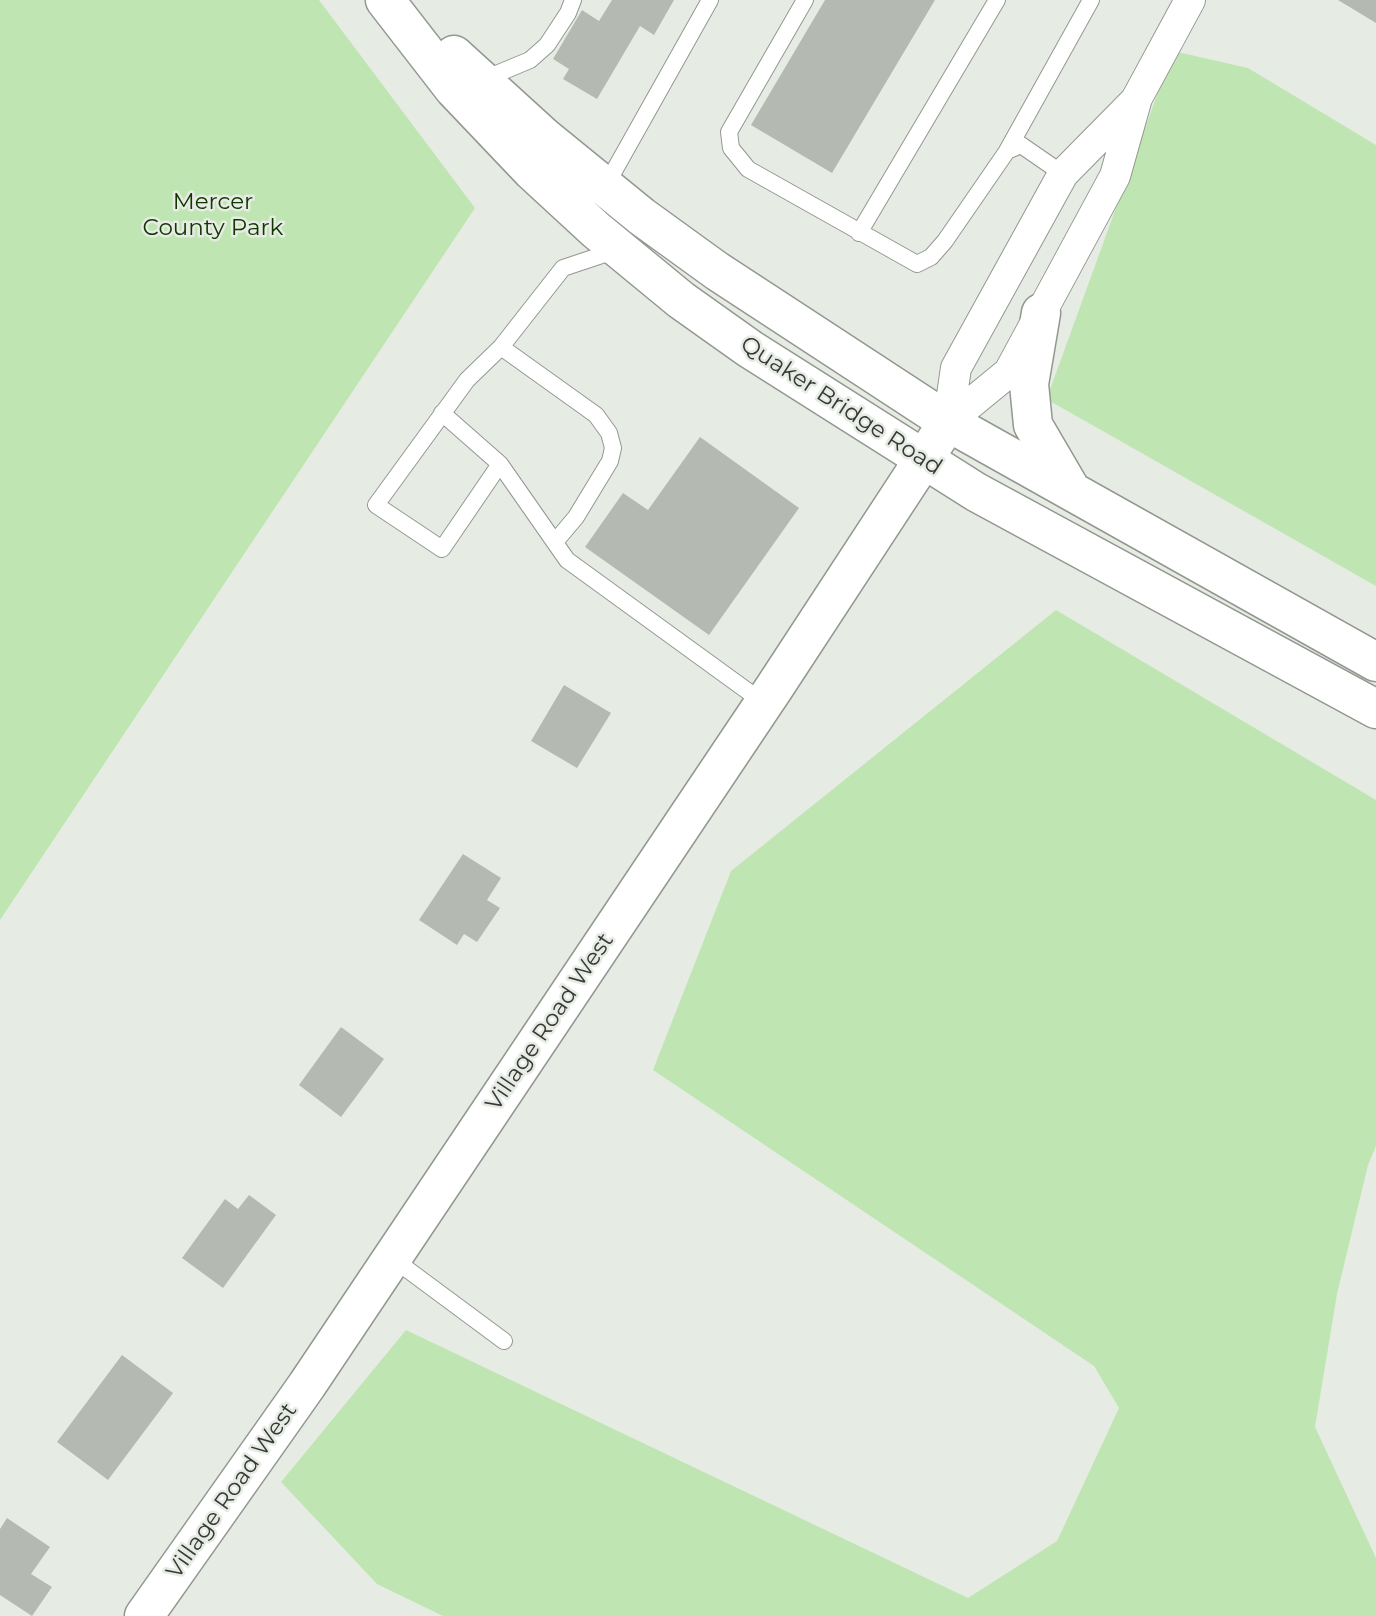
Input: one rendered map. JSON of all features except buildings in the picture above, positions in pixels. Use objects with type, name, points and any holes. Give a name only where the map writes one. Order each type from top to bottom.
[{"type":"main road","name":"Quaker Bridge Road","points":[[385,0],[454,89],[532,171],[681,300],[750,349],[975,492],[1376,709]]},
{"type":"main road","name":"Quaker Bridge Road","points":[[396,0],[544,137],[641,216],[717,271],[948,422],[1376,662]]},
{"type":"main road","points":[[1041,313],[1029,384],[1033,425],[1072,492]]},
{"type":"main road","name":"Village Road West","points":[[144,1616],[307,1385],[764,703],[948,422]]},
{"type":"street","points":[[948,422],[1009,372],[1115,176],[1138,98],[1189,0]]},
{"type":"street","points":[[948,422],[956,368],[1063,174],[1138,98]]},
{"type":"lane","points":[[481,80],[530,60],[547,45],[573,0]]},
{"type":"lane","points":[[605,187],[710,0]]},
{"type":"lane","points":[[805,0],[734,121],[729,139],[731,148],[748,169],[908,261],[922,263],[932,257],[945,241],[1014,148],[1091,0]]},
{"type":"lane","points":[[859,233],[997,0]]},
{"type":"lane","points":[[1014,148],[1063,174]]},
{"type":"lane","points":[[500,464],[442,549],[376,505],[467,380],[501,347],[563,268],[620,249]]},
{"type":"lane","points":[[501,347],[596,415],[609,433],[613,448],[610,461],[576,517],[555,542]]},
{"type":"lane","points":[[442,413],[500,464],[567,559],[764,703]]},
{"type":"lane","points":[[392,1258],[505,1341]]},
{"type":"green space","name":"Mercer County Park","points":[[0,0],[319,0],[475,208],[0,920]]},
{"type":"green space","points":[[1173,51],[1248,68],[1376,145],[1376,586],[1048,400]]},
{"type":"green space","points":[[1056,610],[1376,800],[1376,1146],[1368,1165],[1337,1294],[1315,1427],[1376,1558],[1376,1616],[443,1616],[377,1584],[281,1482],[406,1330],[968,1598],[1057,1541],[1119,1408],[1094,1366],[653,1070],[731,871]]}]
